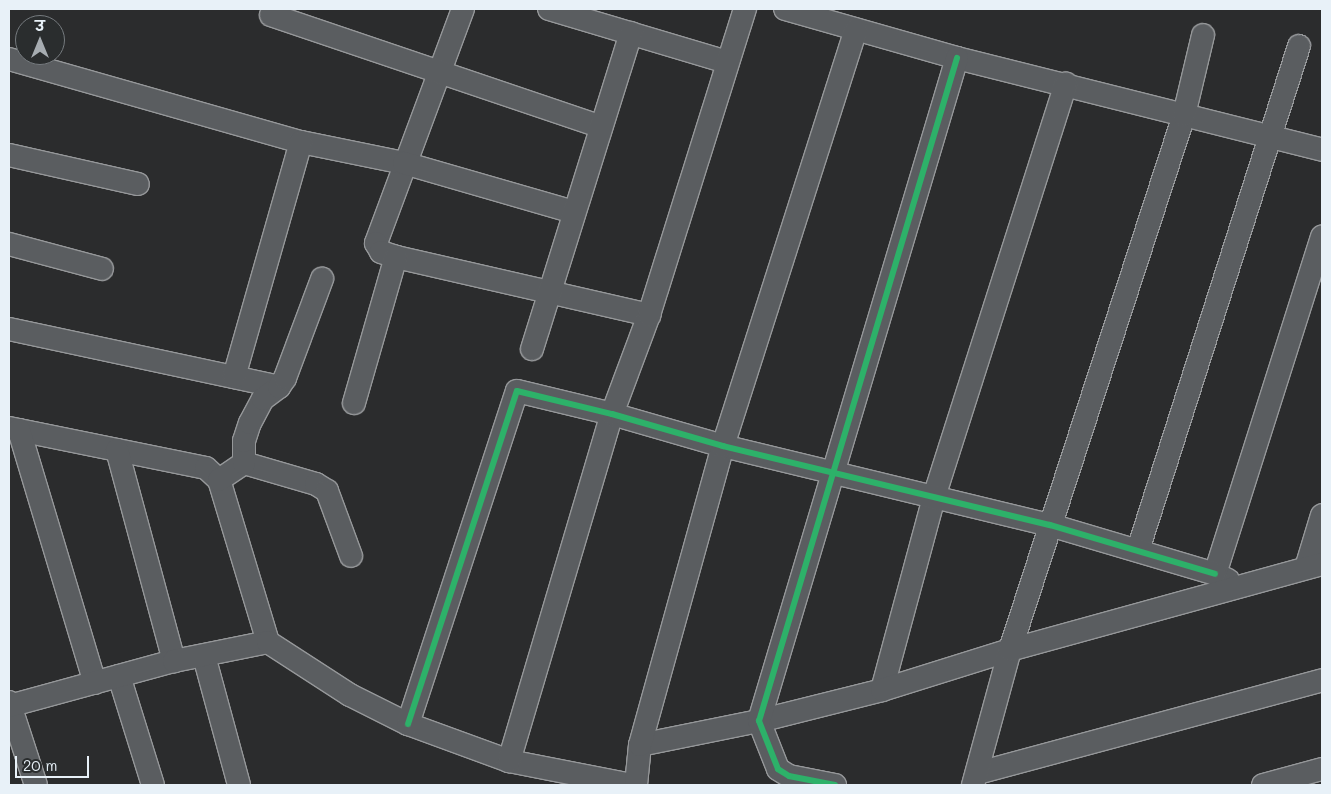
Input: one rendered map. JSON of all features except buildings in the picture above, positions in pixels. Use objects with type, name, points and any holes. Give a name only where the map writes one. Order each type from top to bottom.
[{"type":"street","points":[[463,9],[404,163],[376,243],[381,252],[649,315]]},
{"type":"street","points":[[549,9],[727,62]]},
{"type":"street","points":[[509,761],[612,414],[649,315],[745,9]]},
{"type":"street","points":[[785,9],[957,58],[1322,150]]},
{"type":"street","points":[[271,15],[601,127]]},
{"type":"street","points":[[636,785],[640,745],[723,446],[856,30]]},
{"type":"street","points":[[532,349],[631,33]]},
{"type":"street","points":[[975,779],[1010,650],[1184,115],[1203,35]]},
{"type":"street","points":[[1138,550],[1268,137],[1299,46]]},
{"type":"street","points":[[835,785],[789,776],[778,769],[759,721],[957,58]]},
{"type":"street","points":[[9,59],[301,142],[404,163],[574,212]]},
{"type":"street","points":[[882,690],[934,497],[1066,84]]},
{"type":"street","points":[[234,378],[301,142]]},
{"type":"street","points":[[9,155],[138,184]]},
{"type":"street","points":[[1215,574],[1322,237]]},
{"type":"street","points":[[9,244],[102,269]]},
{"type":"street","points":[[354,403],[396,256]]},
{"type":"street","points":[[244,463],[244,441],[250,423],[263,399],[280,387],[322,280]]},
{"type":"street","points":[[9,329],[280,387]]},
{"type":"street","points":[[408,724],[517,391],[612,414],[723,446],[1050,525],[1215,574],[1242,586]]},
{"type":"street","points":[[95,682],[14,429],[206,468],[218,480],[268,642],[350,695],[408,724],[509,761],[631,785]]},
{"type":"street","points":[[117,450],[174,661]]},
{"type":"street","points":[[218,480],[244,463],[316,484],[327,491],[351,556]]},
{"type":"street","points":[[640,745],[759,721],[882,690],[1010,650],[1314,566],[1322,515]]},
{"type":"street","points":[[36,785],[9,704],[174,661],[268,642]]},
{"type":"street","points":[[204,656],[239,785]]},
{"type":"street","points":[[119,676],[153,785]]},
{"type":"street","points":[[975,779],[1322,680]]},
{"type":"street","points":[[1266,785],[1322,769]]},
{"type":"cycle path","points":[[835,785],[789,776],[778,769],[759,721],[957,58]]},
{"type":"cycle path","points":[[408,724],[517,391],[612,414],[723,446],[1050,525],[1215,574]]}]
